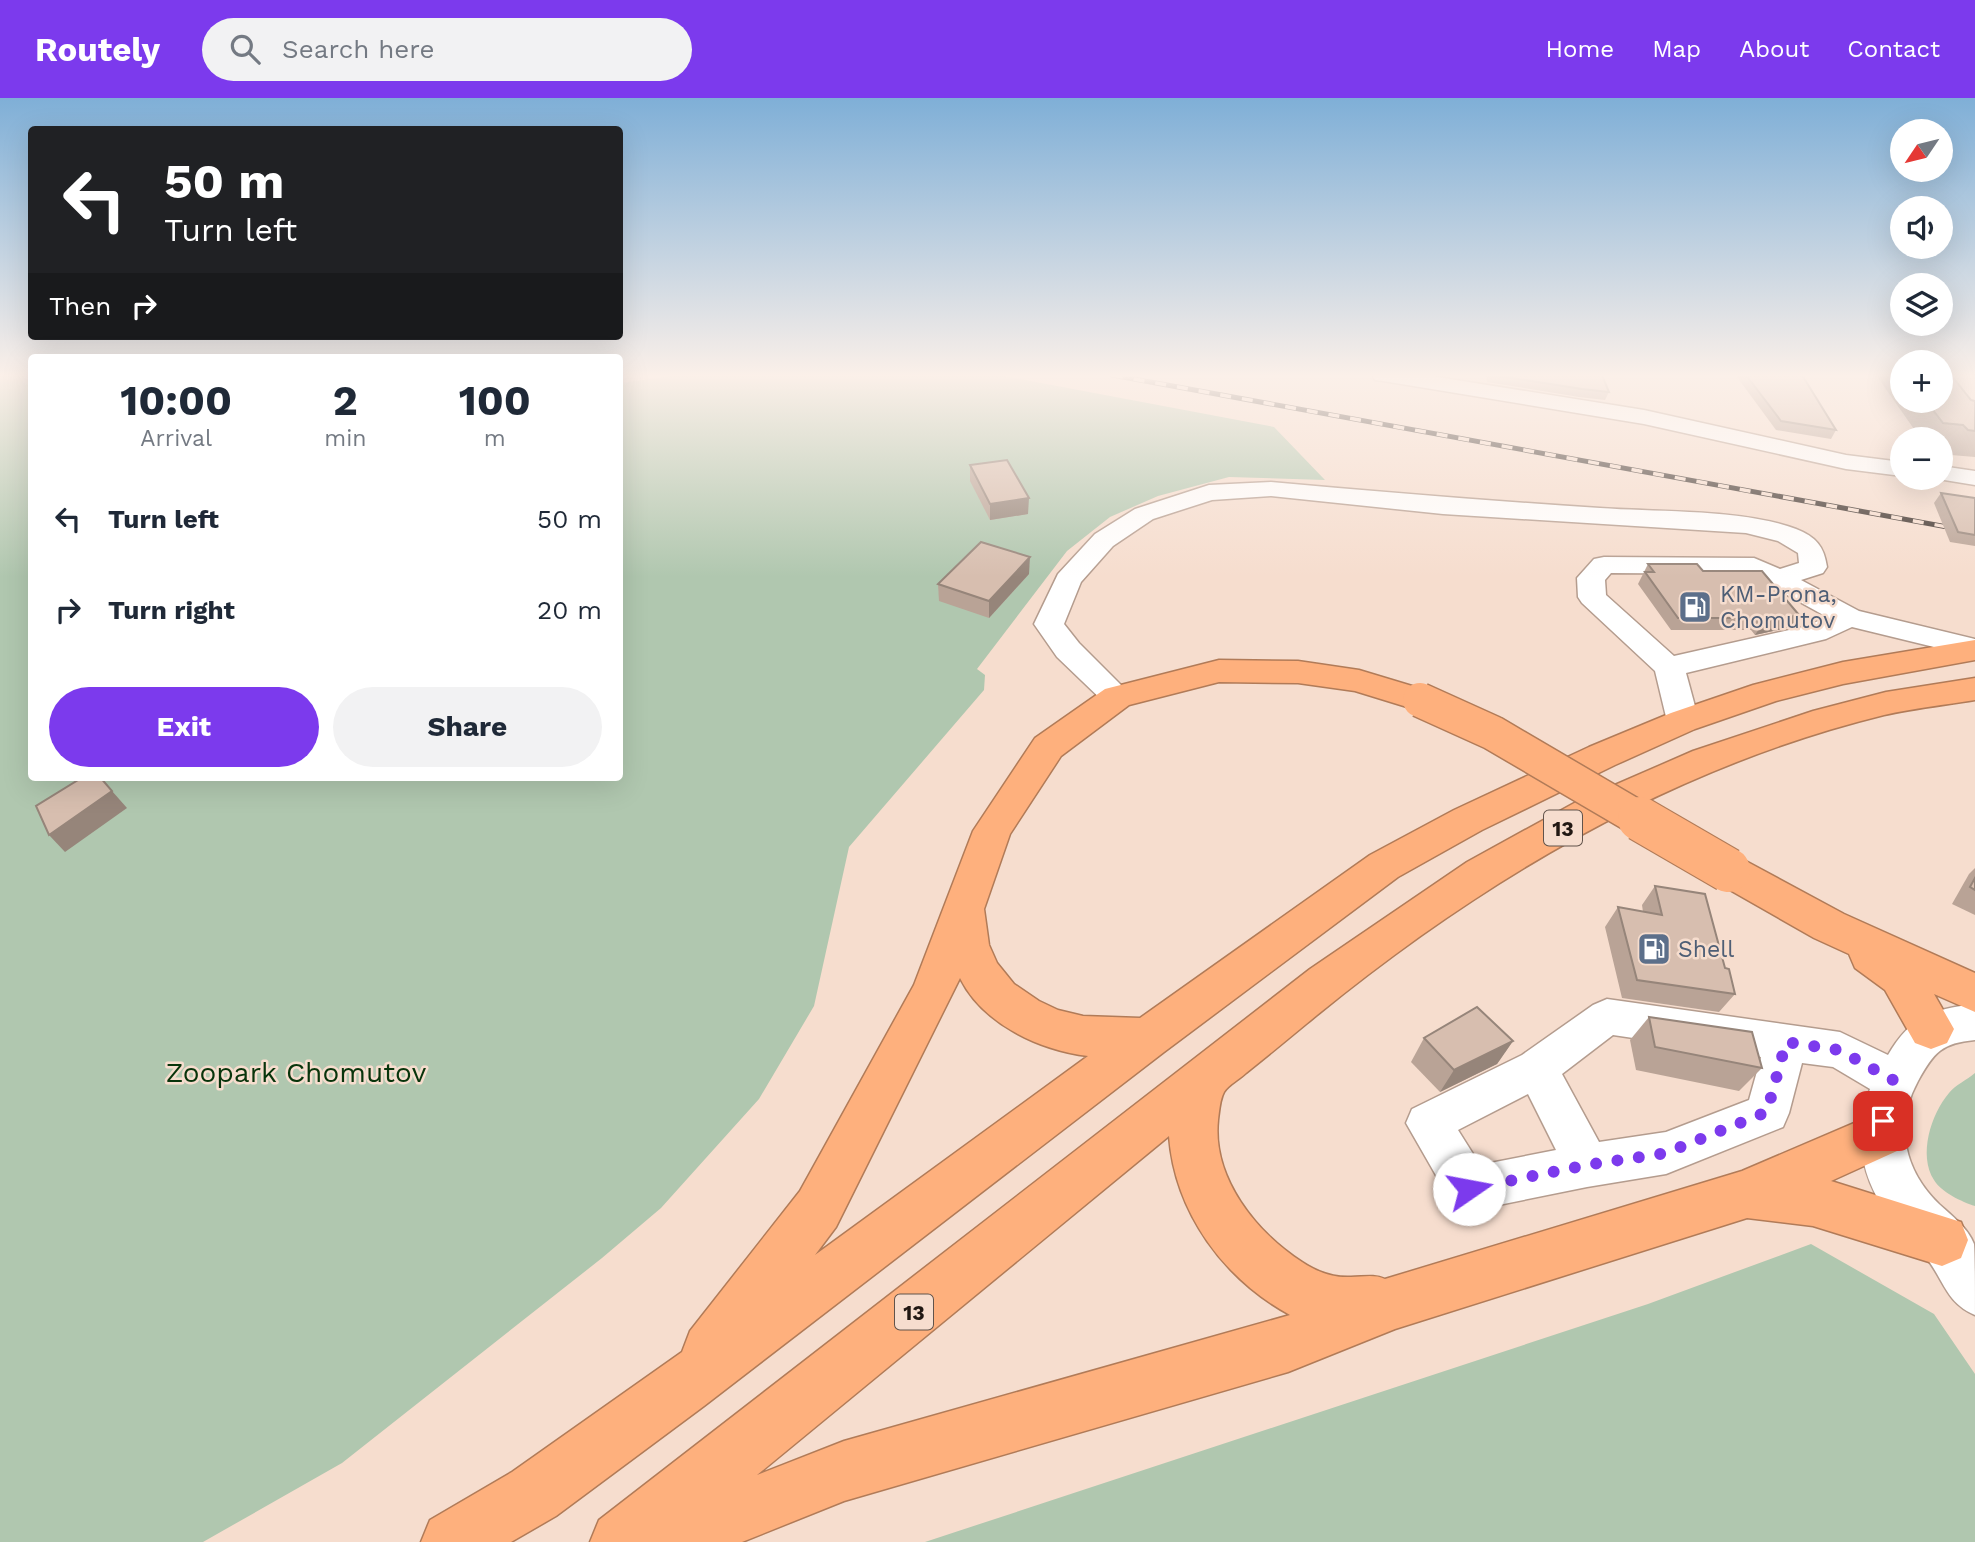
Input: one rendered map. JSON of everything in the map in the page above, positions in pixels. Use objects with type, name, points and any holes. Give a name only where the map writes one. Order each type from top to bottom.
[{"type":"highway","name":"13","points":[[452,1542],[534,1494],[684,1386],[1148,1038],[1384,866],[1468,820],[1589,761],[1683,721],[1765,694],[1843,673],[1975,649]]},
{"type":"highway","points":[[684,1386],[818,1209],[934,990],[992,831],[1048,747],[1117,697],[1219,671],[1232,671],[1298,672],[1347,680],[1420,700],[1493,733],[1829,926],[1975,993]]},
{"type":"highway","name":"13","points":[[621,1542],[723,1464],[1326,982],[1430,906],[1539,839],[1622,797],[1723,752],[1803,725],[1889,703],[1975,690]]},
{"type":"highway","points":[[964,907],[964,929],[969,952],[980,974],[996,994],[1018,1012],[1043,1026],[1094,1040],[1148,1038]]},
{"type":"highway","points":[[1829,926],[1900,977],[1931,1029]]},
{"type":"highway","points":[[1205,1079],[1196,1103],[1192,1130],[1195,1160],[1205,1189],[1221,1219],[1242,1246],[1269,1271],[1336,1304],[1395,1302]]},
{"type":"highway","points":[[664,1542],[844,1471],[1288,1344],[1395,1302],[1746,1194],[1880,1135]]},
{"type":"highway","points":[[1746,1194],[1813,1201],[1959,1249]]},
{"type":"street","points":[[1758,442],[1846,462],[1890,468]]},
{"type":"street","points":[[1953,475],[1975,478]]},
{"type":"street","points":[[1117,697],[1068,650],[1049,624],[1068,580],[1104,540],[1144,513],[1209,493],[1271,489],[1443,506],[1746,525],[1787,535],[1811,551],[1813,567],[1780,578]]},
{"type":"street","points":[[1683,721],[1681,663],[1633,610],[1604,565],[1754,566],[1849,617],[1975,649]]},
{"type":"street","points":[[1681,663],[1816,633],[1849,617]]},
{"type":"street","points":[[1786,1042],[1767,1112],[1666,1153],[1587,1165],[1469,1189],[1428,1123],[1537,1068],[1607,1017],[1786,1042],[1839,1050],[1895,1081]]},
{"type":"street","points":[[1975,1021],[1931,1029],[1911,1053],[1895,1081],[1880,1135],[1882,1151],[1898,1189],[1959,1249],[1975,1290]]},
{"type":"street","points":[[1537,1068],[1587,1165]]},
{"type":"green space","name":"Zoopark Chomutov","points":[[0,442],[28,442],[28,781],[623,781],[623,442],[1289,442],[1325,480],[1229,477],[1158,496],[1110,517],[1067,551],[977,669],[985,675],[984,690],[849,847],[814,1006],[759,1099],[661,1208],[602,1258],[342,1463],[203,1542],[0,1542]]},
{"type":"green space","points":[[1975,1073],[1975,1206],[1952,1196],[1937,1184],[1929,1170],[1927,1147],[1932,1123],[1943,1102],[1954,1087]]},
{"type":"green space","points":[[1811,1244],[1934,1314],[1975,1374],[1975,1542],[925,1542],[1648,1304]]},
{"type":"building","points":[[1007,460],[1029,498],[990,504],[970,465]]},
{"type":"building","points":[[1941,493],[1975,498],[1975,535],[1958,532]]},
{"type":"building","points":[[981,542],[1030,557],[989,601],[938,584]]},
{"type":"building","points":[[1648,564],[1697,564],[1703,571],[1762,571],[1799,615],[1763,623],[1759,618],[1678,618],[1645,572],[1654,572]]},
{"type":"building","points":[[77,781],[103,781],[112,791],[49,835],[36,806]]},
{"type":"building","points":[[1655,886],[1705,894],[1725,968],[1729,969],[1735,994],[1637,980],[1618,907],[1662,915]]},
{"type":"building","points":[[1477,1007],[1513,1041],[1454,1070],[1424,1038]]},
{"type":"building","points":[[1649,1017],[1752,1032],[1762,1068],[1655,1047]]},
{"type":"railway","points":[[1482,442],[1975,532]]},
{"type":"place","name":"KM-Prona, Chomutov","points":[[1695,607]]},
{"type":"place","name":"Shell","points":[[1654,949]]},
{"type":"route","points":[[1469,1189],[1587,1165],[1666,1153],[1767,1112],[1786,1042],[1839,1050],[1895,1081],[1883,1121]]}]
